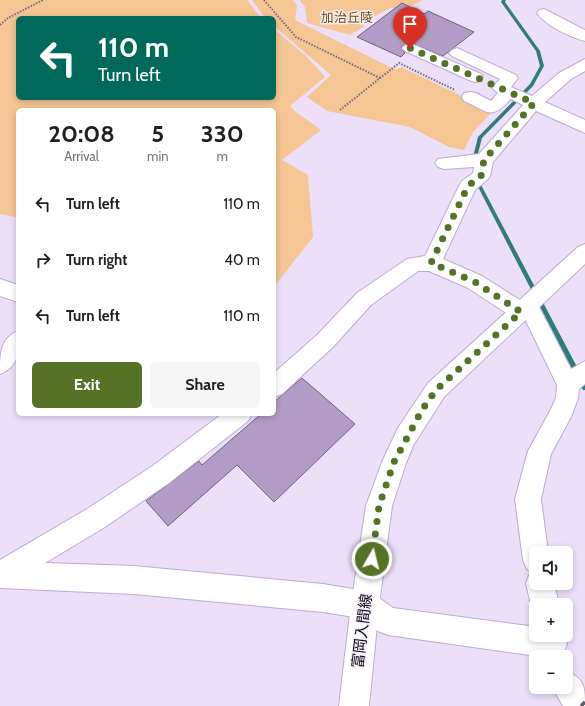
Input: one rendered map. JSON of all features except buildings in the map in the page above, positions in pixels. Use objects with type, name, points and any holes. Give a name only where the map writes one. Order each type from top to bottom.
[{"type":"street","points":[[544,13],[561,25],[585,36]]},
{"type":"street","points":[[410,48],[585,127]]},
{"type":"street","points":[[431,263],[476,168],[516,95],[510,78],[457,53]]},
{"type":"street","points":[[470,97],[493,108],[516,95],[565,76],[585,64]]},
{"type":"street","points":[[444,164],[476,168]]},
{"type":"street","name":"富岡入間線","points":[[354,706],[365,605],[379,506],[394,462],[406,436],[436,390],[585,252]]},
{"type":"street","points":[[276,385],[325,341],[364,299],[414,264],[431,263],[475,282],[531,302],[577,378],[560,417],[540,451],[528,498],[534,546]]},
{"type":"street","points":[[0,287],[16,293]]},
{"type":"street","points":[[0,364],[16,343]]},
{"type":"street","points":[[0,575],[96,518],[160,475],[237,416]]},
{"type":"street","points":[[0,575],[134,580],[323,598],[365,605],[388,622],[554,645]]},
{"type":"street","points":[[572,694],[581,706]]},
{"type":"path","points":[[0,25],[8,18],[43,0]]},
{"type":"path","points":[[264,0],[296,37],[380,78]]},
{"type":"path","points":[[340,110],[399,63],[470,97]]},
{"type":"green space","name":"加治丘陵","points":[[0,0],[247,0],[259,16],[16,16],[16,100],[276,100],[276,31],[306,56],[325,77],[290,106],[321,130],[282,160],[308,175],[313,237],[276,284],[276,108],[16,108],[16,218],[0,214]]},
{"type":"green space","points":[[252,0],[293,0],[297,5],[295,20],[396,70],[401,67],[493,111],[473,132],[464,150],[449,147],[410,127],[327,111],[307,97],[331,75],[276,28],[276,16],[264,16]]},
{"type":"green space","name":"加治丘陵","points":[[300,0],[423,0],[404,9],[390,8],[370,19],[362,28],[350,35],[307,23],[305,7]]},
{"type":"waterway","points":[[474,161],[480,138],[532,85],[542,66],[538,51],[503,2],[504,0]]},
{"type":"waterway","points":[[477,181],[585,388]]},
{"type":"railway","points":[[581,706],[585,702]]},
{"type":"route","points":[[372,559],[379,506],[394,462],[406,436],[436,390],[521,312],[475,282],[431,263],[468,186],[481,176],[484,160],[534,103],[410,48]]}]
